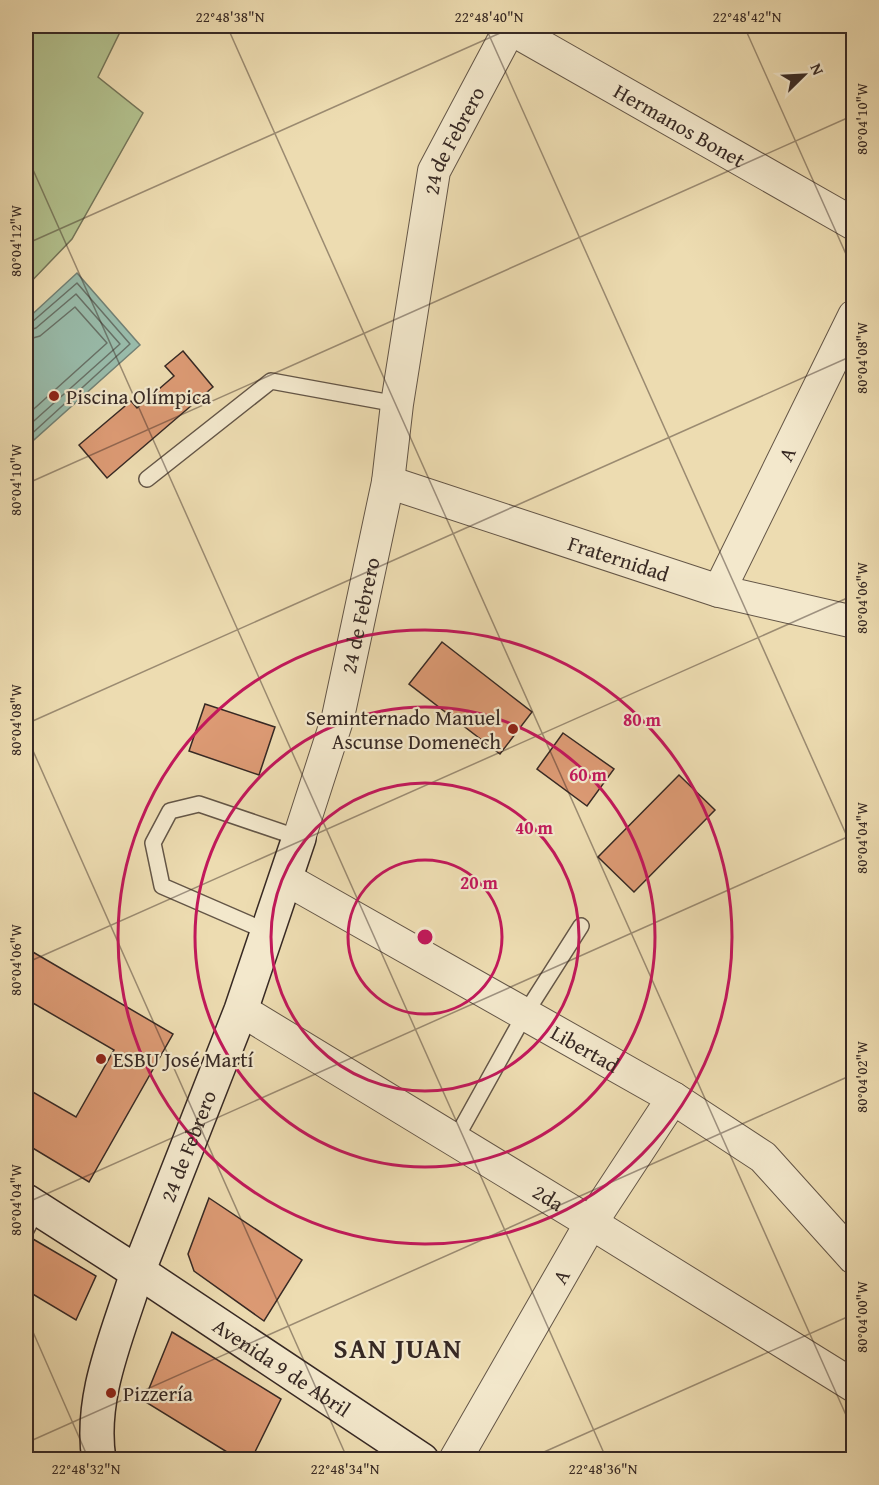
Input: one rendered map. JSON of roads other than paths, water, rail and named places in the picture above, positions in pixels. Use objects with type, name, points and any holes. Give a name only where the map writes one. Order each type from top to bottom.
[{"type":"street","name":"Hermanos Bonet","points":[[508,27],[854,224]]},
{"type":"street","name":"24 de Febrero","points":[[104,1453],[102,1384],[138,1272],[241,1010],[338,717],[388,482],[397,404],[434,171],[508,27]]},
{"type":"street","name":"A","points":[[719,591],[854,316]]},
{"type":"street","name":"Fraternidad","points":[[388,482],[719,591],[854,622]]},
{"type":"street","name":"Libertad","points":[[286,879],[673,1098],[763,1157],[854,1258]]},
{"type":"street","name":"2da","points":[[241,1010],[854,1386]]},
{"type":"street","name":"A","points":[[454,1460],[591,1223],[673,1098]]},
{"type":"street","name":"Avenida 9 de Abril","points":[[30,1213],[138,1272],[422,1460]]},
{"type":"lane","points":[[147,479],[271,381],[397,404]]},
{"type":"lane","points":[[268,932],[162,886],[153,843],[171,811],[199,804],[299,838]]},
{"type":"lane","points":[[455,1140],[525,1014],[581,926]]},
{"type":"water","name":"Piscina Olímpica","points":[[77,273],[140,345],[26,447],[26,320]]},
{"type":"place","name":"Piscina Olímpica","points":[[54,396]]},
{"type":"place","name":"Seminternado Manuel Ascunse Domenech","points":[[513,729]]},
{"type":"place","name":"ESBU José Martí","points":[[101,1059]]},
{"type":"place","name":"Pizzería","points":[[111,1393]]},
{"type":"district","name":"SAN JUAN","points":[[398,1348]]}]
